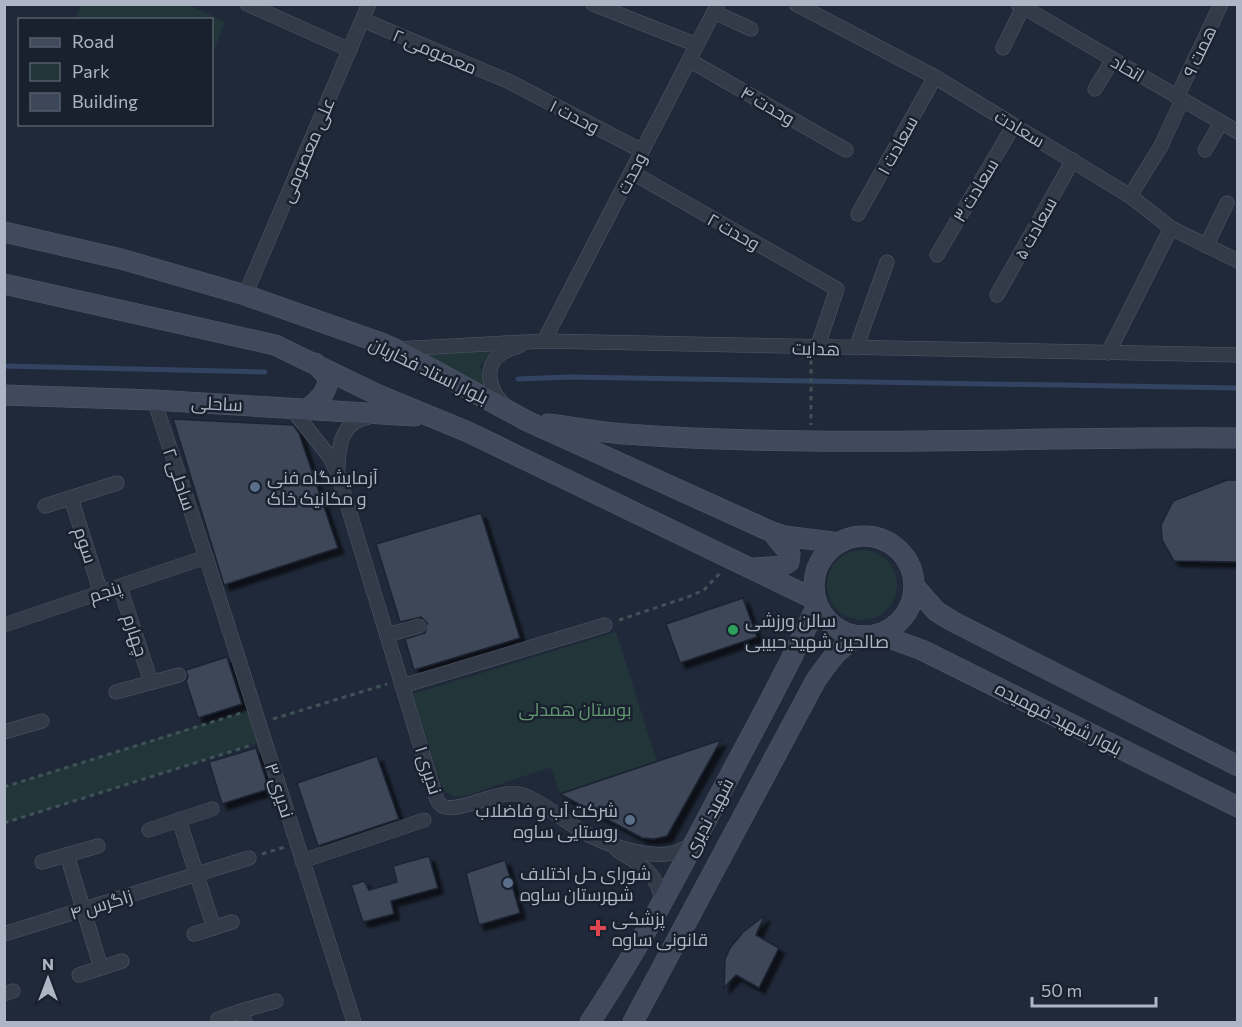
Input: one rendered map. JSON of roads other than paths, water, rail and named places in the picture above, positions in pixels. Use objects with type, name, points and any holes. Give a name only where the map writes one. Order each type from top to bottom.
[{"type":"main road","name":"بلوار استاد فخاریان","points":[[4,232],[121,259],[245,295],[395,349],[521,417],[772,532],[792,538],[839,543]]},
{"type":"main road","points":[[4,241],[33,239]]},
{"type":"main road","points":[[6,283],[276,345],[313,361],[376,394],[468,432],[751,568],[817,603]]},
{"type":"main road","points":[[299,408],[321,397],[328,387],[328,377],[313,361]]},
{"type":"main road","name":"ساحلی","points":[[4,395],[154,400],[429,417]]},
{"type":"main road","points":[[521,417],[623,434],[811,442],[1133,437],[1238,438]]},
{"type":"main road","points":[[751,568],[782,566],[789,562],[790,554],[772,532]]},
{"type":"main road","points":[[864,536],[890,543],[900,551],[913,574],[915,587],[912,603],[904,617],[893,628],[870,635],[848,634],[835,628],[825,618],[817,603],[814,584],[818,568],[826,553],[839,543],[864,536]]},
{"type":"main road","points":[[915,587],[936,611],[952,621],[1238,766]]},
{"type":"main road","name":"شهید ندیری","points":[[590,1023],[662,903],[694,844],[817,603]]},
{"type":"main road","name":"شهید ندیری","points":[[633,1023],[816,680],[844,645],[870,635]]},
{"type":"main road","name":"بلوار شهید فهمیده","points":[[870,635],[922,650],[1238,807]]},
{"type":"street","points":[[248,4],[350,50]]},
{"type":"street","name":"علی معصومی","points":[[245,295],[369,4]]},
{"type":"street","points":[[593,4],[697,45]]},
{"type":"street","name":"سعادت","points":[[796,4],[935,76],[1130,196],[1171,228],[1238,261]]},
{"type":"street","name":"همت ۹","points":[[1130,196],[1161,146],[1221,4]]},
{"type":"street","points":[[1003,48],[1021,6]]},
{"type":"street","name":"اتحاد","points":[[1021,6],[1238,132]]},
{"type":"street","points":[[716,8],[751,29]]},
{"type":"street","name":"وحدت","points":[[544,341],[716,8]]},
{"type":"street","name":"معصومی ۲","points":[[363,20],[508,81]]},
{"type":"street","name":"وحدت ۴","points":[[689,60],[846,150]]},
{"type":"street","points":[[1095,89],[1113,60]]},
{"type":"street","name":"سعادت ۱","points":[[858,214],[935,76]]},
{"type":"street","name":"وحدت ۱","points":[[508,81],[642,151]]},
{"type":"street","points":[[1205,150],[1221,123]]},
{"type":"street","name":"سعادت ۳","points":[[937,255],[1014,125]]},
{"type":"street","name":"سعادت ۵","points":[[998,295],[1073,160]]},
{"type":"street","name":"وحدت ۲","points":[[631,172],[837,289],[817,348]]},
{"type":"street","points":[[1206,246],[1227,203]]},
{"type":"street","points":[[1108,353],[1171,228]]},
{"type":"street","points":[[856,348],[886,262]]},
{"type":"street","name":"هدایت","points":[[395,349],[544,341],[1238,355]]},
{"type":"street","points":[[521,417],[498,400],[490,386],[490,367],[499,355],[529,342]]},
{"type":"street","name":"ساحلی ۲","points":[[154,400],[206,557]]},
{"type":"street","points":[[299,408],[338,474]]},
{"type":"street","points":[[338,474],[338,449],[346,430],[357,419],[388,414]]},
{"type":"street","name":"ندیری ۱","points":[[338,474],[436,797],[441,805],[461,806],[506,793],[520,793],[604,843],[639,852],[663,854],[682,850],[694,844]]},
{"type":"street","points":[[45,506],[117,483]]},
{"type":"street","name":"سوم","points":[[71,498],[101,593]]},
{"type":"street","name":"پنجم","points":[[4,625],[206,557]]},
{"type":"street","name":"ندیری ۳","points":[[206,557],[354,1023]]},
{"type":"street","name":"چهارم","points":[[120,587],[152,682]]},
{"type":"street","points":[[401,683],[605,624]]},
{"type":"street","points":[[387,635],[418,626]]},
{"type":"street","points":[[116,693],[179,675]]},
{"type":"street","points":[[4,732],[42,721]]},
{"type":"street","points":[[149,830],[212,809]]},
{"type":"street","points":[[179,820],[214,928]]},
{"type":"street","points":[[302,861],[424,820]]},
{"type":"street","points":[[604,843],[636,861],[653,877],[658,884],[662,903]]},
{"type":"street","points":[[42,862],[98,846]]},
{"type":"street","points":[[67,855],[101,968]]},
{"type":"street","name":"زاگرس ۴","points":[[4,934],[249,858]]},
{"type":"street","points":[[194,934],[232,922]]},
{"type":"street","points":[[79,975],[122,961]]},
{"type":"street","points":[[218,1019],[243,1017],[276,1001]]},
{"type":"waterway","points":[[4,366],[265,372]]},
{"type":"waterway","points":[[518,379],[569,377],[1238,388]]},
{"type":"place","name":"آزمایشگاه فنی و مکانیک خاک","points":[[255,487]]},
{"type":"place","name":"سالن ورزشی صالحین شهید حبیبی","points":[[733,630]]},
{"type":"place","name":"شرکت آب و فاضلاب روستایی ساوه","points":[[630,820]]},
{"type":"place","name":"شورای حل اختلاف شهرستان ساوه","points":[[508,883]]},
{"type":"place","name":"پزشکی قانونی ساوه","points":[[598,928]]},
{"type":"park label","name":"بوستان همدلی","points":[[575,709]]}]
